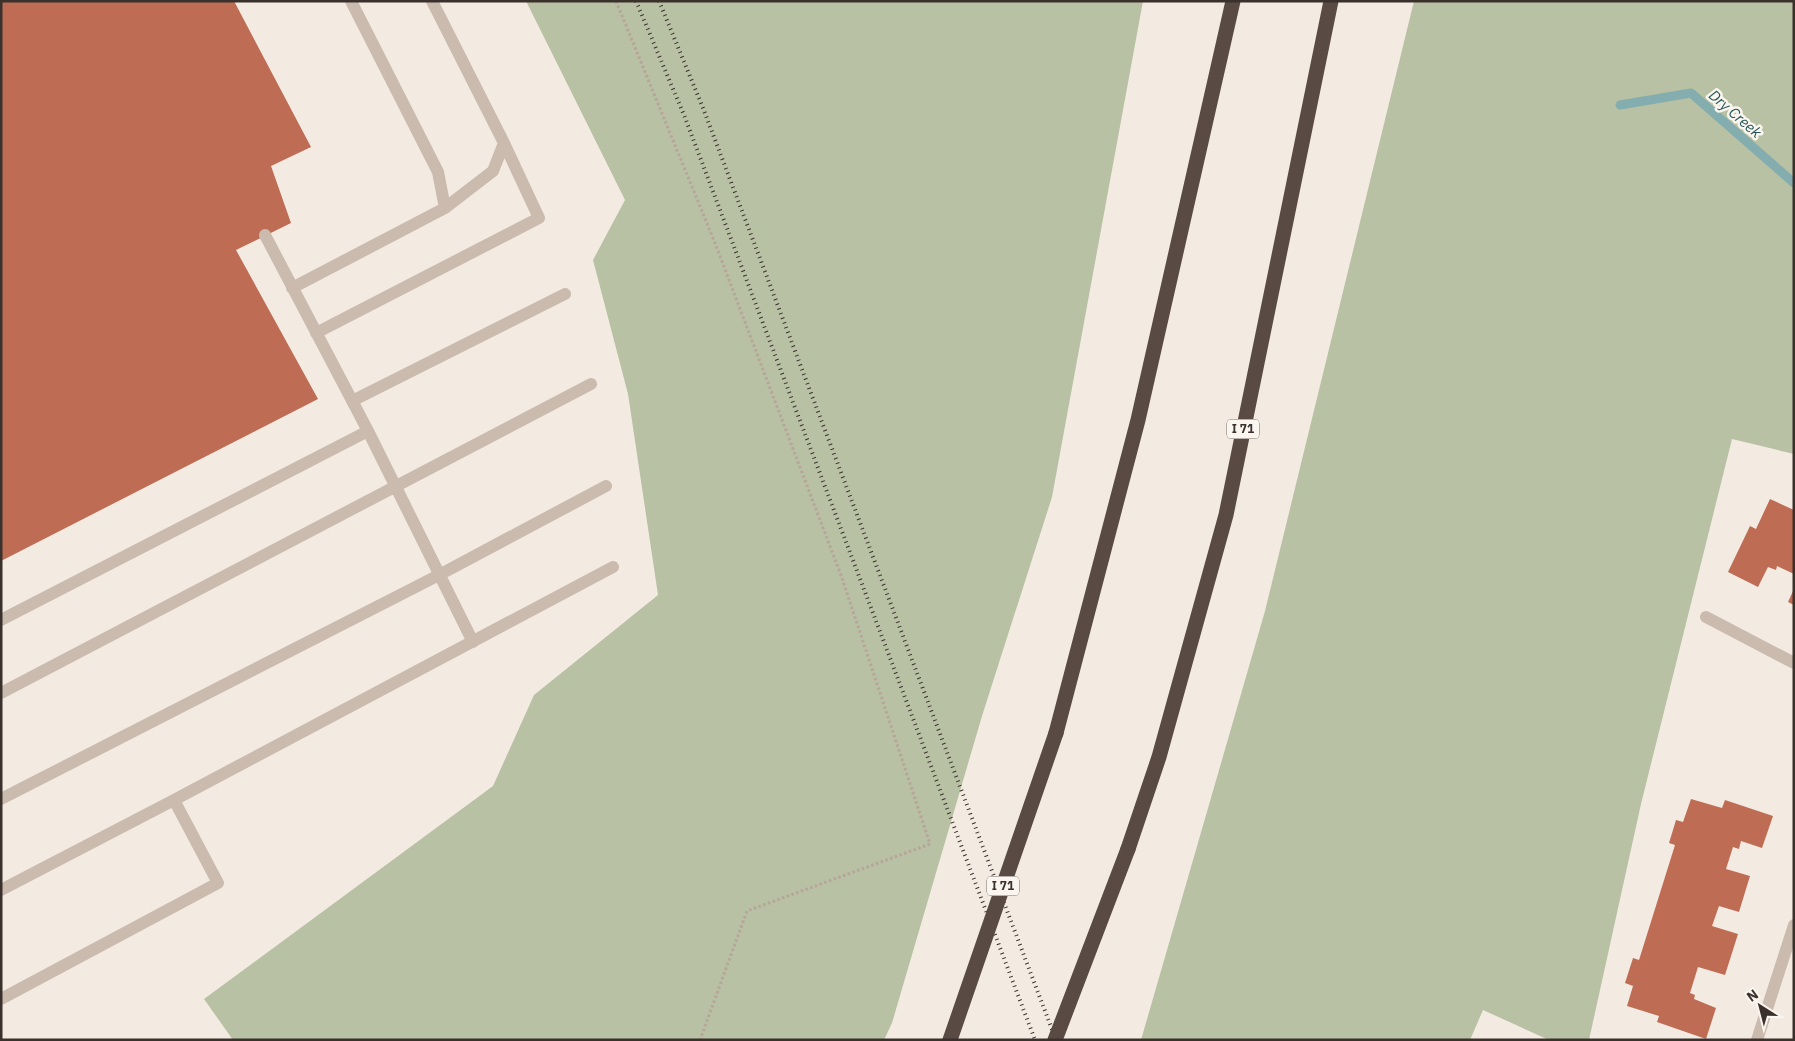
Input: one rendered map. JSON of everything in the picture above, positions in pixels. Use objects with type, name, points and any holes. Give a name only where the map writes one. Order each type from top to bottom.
[{"type":"highway","name":"I 71","points":[[950,1040],[1056,733],[1138,420],[1233,1]]},
{"type":"highway","name":"I 71","points":[[1055,1040],[1128,849],[1159,757],[1226,515],[1331,1]]},
{"type":"street","points":[[351,1],[438,172],[445,208]]},
{"type":"street","points":[[316,333],[539,218],[504,143],[432,1]]},
{"type":"street","points":[[292,288],[445,208],[493,171],[504,143]]},
{"type":"street","points":[[265,235],[368,431],[473,642]]},
{"type":"street","points":[[352,401],[565,294]]},
{"type":"street","points":[[1,693],[592,384]]},
{"type":"street","points":[[1,620],[368,431]]},
{"type":"street","points":[[1,798],[439,575],[606,486]]},
{"type":"street","points":[[1,890],[613,567]]},
{"type":"street","points":[[1706,617],[1794,663]]},
{"type":"street","points":[[1,1000],[218,884],[174,800]]},
{"type":"street","points":[[1758,1040],[1794,925]]},
{"type":"path","points":[[616,1],[715,243],[842,578],[930,844],[746,912],[700,1040]]},
{"type":"green space","points":[[526,1],[1143,1],[1052,497],[982,716],[892,1023],[884,1040],[233,1040],[204,999],[493,786],[534,695],[658,595],[628,394],[593,260],[625,200]]},
{"type":"green space","points":[[1414,1],[1794,1],[1794,454],[1732,439],[1641,804],[1589,1040],[1549,1040],[1483,1010],[1470,1040],[1141,1040],[1265,611]]},
{"type":"building","points":[[1,1],[234,1],[311,147],[271,166],[291,223],[236,250],[318,399],[1,561]]},
{"type":"building","points":[[1770,499],[1794,510],[1794,574],[1777,566],[1776,570],[1768,567],[1758,587],[1728,572],[1750,526],[1756,529]]},
{"type":"building","points":[[1794,589],[1794,605],[1788,602]]},
{"type":"building","points":[[1691,799],[1722,808],[1725,800],[1773,816],[1762,848],[1741,841],[1739,849],[1733,847],[1726,869],[1750,876],[1739,912],[1719,906],[1712,926],[1738,934],[1725,975],[1698,967],[1690,993],[1695,995],[1694,999],[1716,1008],[1706,1039],[1657,1022],[1659,1016],[1627,1006],[1633,986],[1625,983],[1633,958],[1639,960],[1675,845],[1669,843],[1676,820],[1683,822]]},
{"type":"waterway","name":"Dry Creek","points":[[1620,105],[1691,93],[1794,183]]},
{"type":"railway","points":[[636,1],[684,115],[1035,1040]]},
{"type":"railway","points":[[659,1],[703,108],[1056,1040]]}]
